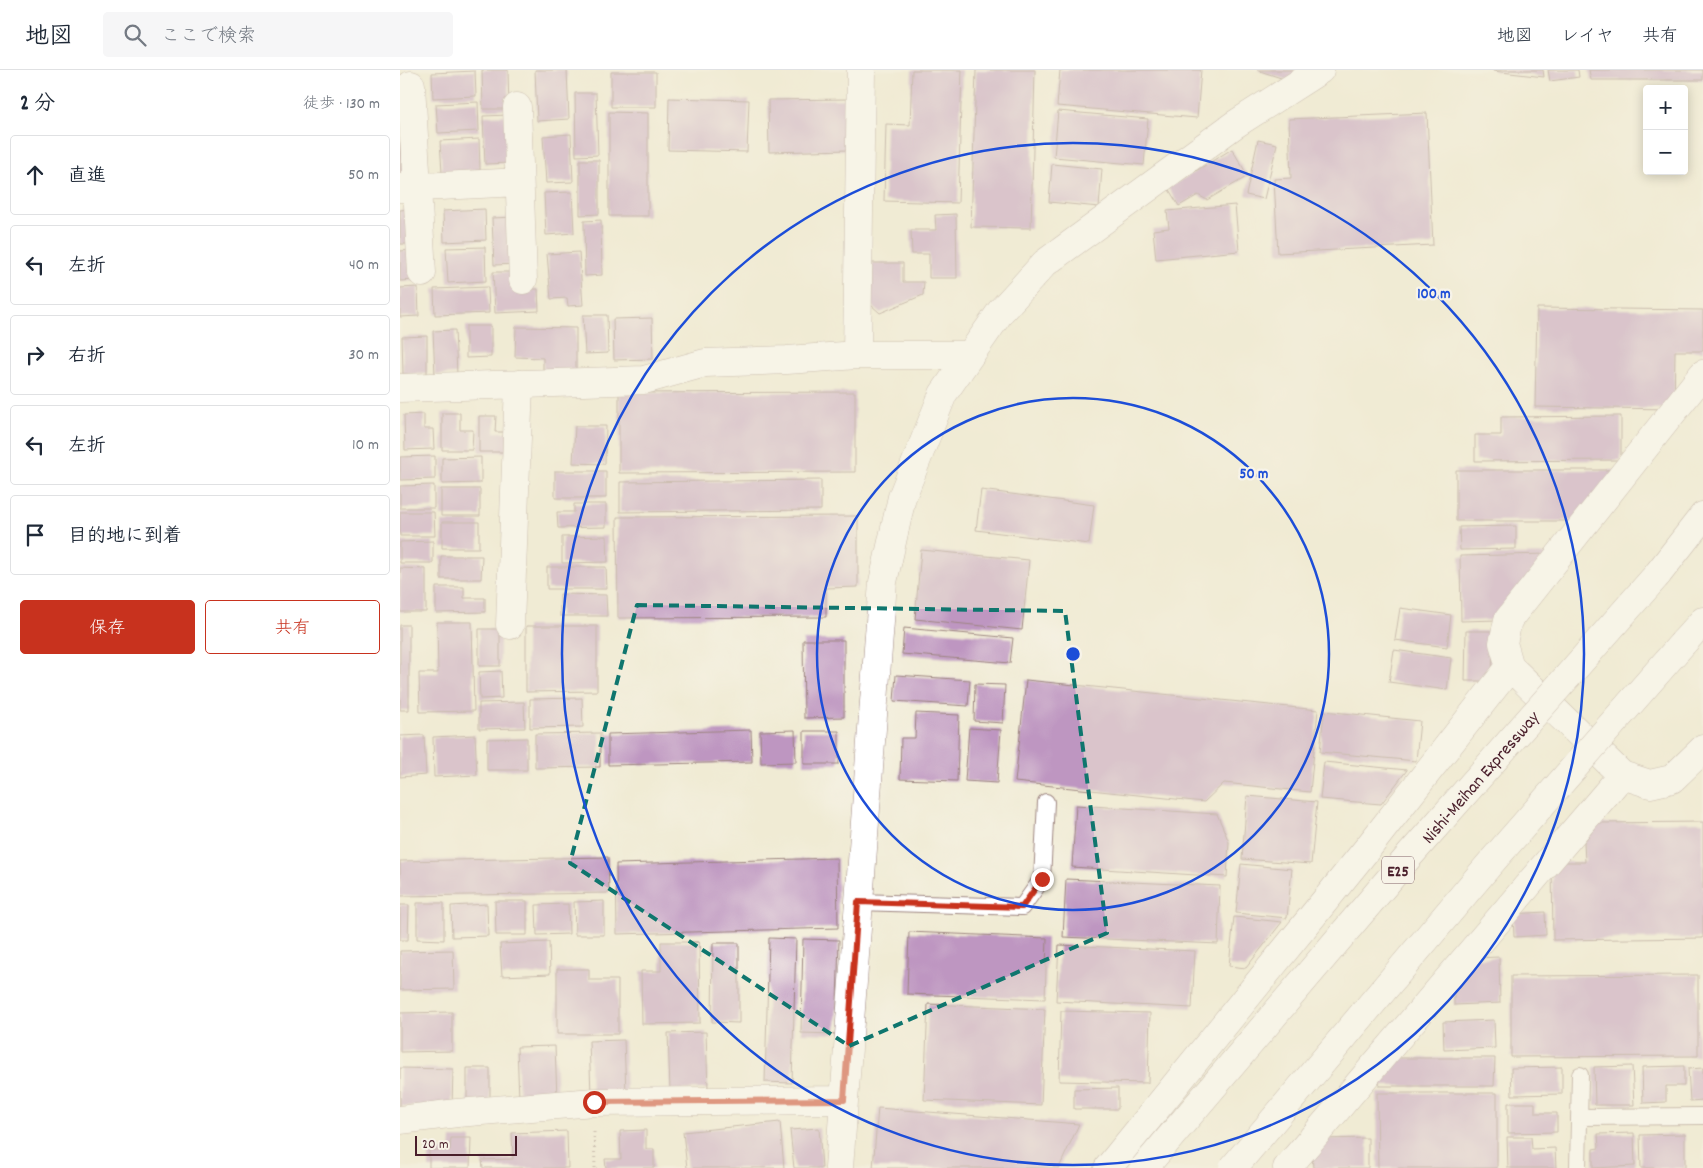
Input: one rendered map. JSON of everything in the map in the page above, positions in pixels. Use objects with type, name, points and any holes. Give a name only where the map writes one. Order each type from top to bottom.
[{"type":"main road","points":[[857,355],[861,70]]},
{"type":"main road","points":[[839,1168],[883,582],[902,498],[943,394],[1001,311],[1045,263],[1234,125],[1320,70]]},
{"type":"main road","points":[[411,85],[408,187],[422,273]]},
{"type":"main road","points":[[517,106],[523,280]]},
{"type":"main road","points":[[408,187],[519,182]]},
{"type":"main road","points":[[400,388],[644,380],[705,363],[857,355],[970,355]]},
{"type":"main road","points":[[1703,374],[1508,620],[1503,643],[1510,667],[1622,775],[1650,784],[1672,780],[1703,749]]},
{"type":"main road","points":[[510,625],[519,384]]},
{"type":"main road","points":[[1657,575],[1703,516]]},
{"type":"main road","name":"Nishi-Meihan Expressway","points":[[1144,1168],[1410,855],[1657,575],[1703,526]]},
{"type":"main road","points":[[1233,1168],[1488,866],[1703,622]]},
{"type":"main road","points":[[1108,1168],[1367,849],[1510,667]]},
{"type":"main road","points":[[1286,1168],[1622,775]]},
{"type":"main road","points":[[400,1120],[457,1112],[594,1102],[844,1100]]},
{"type":"lane","points":[[858,902],[1022,907],[1042,879],[1046,802]]},
{"type":"lane","points":[[1578,1168],[1580,1075]]},
{"type":"lane","points":[[1579,1117],[1703,1116]]},
{"type":"highlighted area","points":[[637,605],[1065,611],[1107,933],[849,1046],[570,863]]},
{"type":"building","points":[[482,70],[508,70],[509,109],[483,109]]},
{"type":"building","points":[[535,70],[567,70],[569,119],[537,121]]},
{"type":"building","points":[[912,70],[962,70],[958,203],[884,201],[886,124],[910,125]]},
{"type":"building","points":[[976,70],[1035,70],[1031,228],[971,227]]},
{"type":"building","points":[[1060,70],[1201,70],[1197,118],[1057,106]]},
{"type":"building","points":[[1257,70],[1305,70],[1287,80]]},
{"type":"building","points":[[1543,70],[1544,77],[1493,71]]},
{"type":"building","points":[[1548,70],[1578,70],[1579,77],[1550,81]]},
{"type":"building","points":[[1589,70],[1703,70],[1703,80],[1591,80]]},
{"type":"building","points":[[475,71],[476,96],[433,98],[432,73]]},
{"type":"building","points":[[611,72],[656,72],[656,107],[611,107]]},
{"type":"building","points":[[575,93],[596,93],[598,155],[576,156]]},
{"type":"building","points":[[669,98],[749,100],[747,152],[668,150]]},
{"type":"building","points":[[848,99],[849,150],[769,152],[768,100]]},
{"type":"building","points":[[478,102],[479,131],[438,133],[436,104]]},
{"type":"building","points":[[1058,111],[1148,119],[1144,165],[1054,157]]},
{"type":"building","points":[[609,112],[648,113],[648,216],[609,216]]},
{"type":"building","points":[[1427,113],[1433,245],[1278,253],[1274,179],[1291,178],[1289,119]]},
{"type":"building","points":[[509,115],[510,163],[485,164],[483,116]]},
{"type":"building","points":[[571,134],[573,182],[546,183],[543,136]]},
{"type":"building","points":[[479,139],[480,170],[442,173],[440,141]]},
{"type":"building","points":[[1258,140],[1277,144],[1264,199],[1246,195]]},
{"type":"building","points":[[400,142],[407,142],[408,176],[400,176]]},
{"type":"building","points":[[1232,149],[1248,176],[1207,200],[1198,195],[1179,206],[1168,188]]},
{"type":"building","points":[[580,160],[599,160],[599,214],[580,215]]},
{"type":"building","points":[[1052,164],[1102,169],[1099,207],[1049,202]]},
{"type":"building","points":[[572,192],[574,233],[546,235],[544,193]]},
{"type":"building","points":[[1235,205],[1239,251],[1156,259],[1153,230],[1169,228],[1167,211]]},
{"type":"building","points":[[410,209],[411,244],[400,244],[400,210]]},
{"type":"building","points":[[485,209],[486,240],[444,242],[443,211]]},
{"type":"building","points":[[956,214],[957,278],[929,278],[929,254],[912,254],[911,230],[936,230],[935,215]]},
{"type":"building","points":[[514,217],[516,264],[494,265],[492,218]]},
{"type":"building","points":[[601,220],[602,275],[585,276],[584,221]]},
{"type":"building","points":[[485,247],[486,281],[448,283],[446,248]]},
{"type":"building","points":[[414,250],[415,280],[400,281],[400,251]]},
{"type":"building","points":[[579,252],[583,305],[568,306],[567,298],[551,299],[547,254]]},
{"type":"building","points":[[872,263],[903,263],[903,282],[924,282],[923,295],[880,313],[871,305]]},
{"type":"building","points":[[493,272],[515,272],[515,290],[538,289],[539,311],[495,313]]},
{"type":"building","points":[[418,287],[419,316],[400,317],[400,288]]},
{"type":"building","points":[[488,287],[489,313],[435,315],[434,289]]},
{"type":"building","points":[[1537,308],[1703,310],[1703,351],[1675,351],[1674,409],[1535,407]]},
{"type":"building","points":[[583,315],[607,315],[608,353],[585,354]]},
{"type":"building","points":[[652,318],[653,359],[614,360],[613,319]]},
{"type":"building","points":[[466,326],[491,326],[491,357],[466,358]]},
{"type":"building","points":[[516,327],[576,328],[576,372],[543,371],[543,358],[515,357]]},
{"type":"building","points":[[455,330],[457,374],[435,375],[433,331]]},
{"type":"building","points":[[427,336],[427,374],[403,374],[402,337]]},
{"type":"building","points":[[855,392],[855,472],[619,473],[619,393]]},
{"type":"building","points":[[442,413],[460,413],[460,430],[473,430],[472,450],[442,450]]},
{"type":"building","points":[[424,414],[424,429],[433,429],[434,449],[405,450],[404,415]]},
{"type":"building","points":[[479,416],[496,416],[495,432],[508,432],[507,452],[479,452]]},
{"type":"building","points":[[1621,416],[1621,460],[1475,461],[1475,435],[1501,435],[1501,417]]},
{"type":"building","points":[[575,426],[606,426],[605,464],[573,463]]},
{"type":"building","points":[[435,456],[435,479],[400,480],[400,457]]},
{"type":"building","points":[[481,457],[481,483],[442,484],[442,458]]},
{"type":"building","points":[[1456,470],[1615,470],[1575,521],[1456,521]]},
{"type":"building","points":[[555,471],[606,471],[606,498],[555,498]]},
{"type":"building","points":[[821,480],[821,510],[620,512],[620,482]]},
{"type":"building","points":[[434,485],[434,508],[400,508],[400,486]]},
{"type":"building","points":[[441,489],[480,489],[480,516],[441,516]]},
{"type":"building","points":[[981,490],[1094,505],[1089,544],[976,530]]},
{"type":"building","points":[[574,504],[606,504],[606,527],[558,528],[557,512],[574,512]]},
{"type":"building","points":[[400,512],[434,512],[435,536],[400,536]]},
{"type":"building","points":[[858,516],[858,587],[826,588],[826,617],[618,618],[617,517]]},
{"type":"building","points":[[442,522],[479,522],[479,548],[442,548]]},
{"type":"building","points":[[1516,526],[1516,549],[1460,550],[1459,527]]},
{"type":"building","points":[[607,536],[608,562],[562,563],[562,537]]},
{"type":"building","points":[[433,541],[433,563],[400,563],[400,542]]},
{"type":"building","points":[[921,550],[1029,560],[1022,630],[915,619]]},
{"type":"building","points":[[1549,554],[1499,620],[1461,621],[1460,556]]},
{"type":"building","points":[[441,556],[482,556],[481,579],[441,579]]},
{"type":"building","points":[[547,567],[606,567],[607,589],[547,589]]},
{"type":"building","points":[[400,568],[426,569],[426,612],[400,612]]},
{"type":"building","points":[[436,587],[464,587],[464,598],[485,598],[485,612],[436,613]]},
{"type":"building","points":[[560,594],[606,595],[607,616],[560,616]]},
{"type":"building","points":[[1400,608],[1451,615],[1447,647],[1395,640]]},
{"type":"building","points":[[437,622],[472,622],[474,711],[420,712],[419,673],[438,673]]},
{"type":"building","points":[[400,625],[409,625],[409,710],[400,710]]},
{"type":"building","points":[[526,626],[597,626],[597,691],[526,692]]},
{"type":"building","points":[[904,628],[1013,638],[1010,663],[902,654]]},
{"type":"building","points":[[479,629],[500,629],[500,666],[479,666]]},
{"type":"building","points":[[1466,631],[1493,631],[1492,681],[1465,681]]},
{"type":"building","points":[[803,640],[844,640],[844,717],[804,718]]},
{"type":"building","points":[[1394,650],[1451,658],[1447,690],[1389,682]]},
{"type":"building","points":[[501,671],[502,698],[480,699],[479,672]]},
{"type":"building","points":[[896,675],[970,680],[968,706],[894,701]]},
{"type":"building","points":[[1026,680],[1318,710],[1310,792],[1224,783],[1204,802],[1015,782]]},
{"type":"building","points":[[975,684],[1005,685],[1003,723],[974,721]]},
{"type":"building","points":[[582,698],[583,727],[530,728],[530,699]]},
{"type":"building","points":[[524,702],[525,728],[479,729],[479,703]]},
{"type":"building","points":[[1324,711],[1420,721],[1416,761],[1320,752]]},
{"type":"building","points":[[916,713],[959,715],[957,781],[900,779],[901,738],[915,738]]},
{"type":"building","points":[[969,728],[1001,730],[997,783],[965,781]]},
{"type":"building","points":[[751,730],[752,762],[608,765],[608,734]]},
{"type":"building","points":[[795,730],[796,762],[761,763],[760,731]]},
{"type":"building","points":[[804,731],[839,731],[839,764],[804,764]]},
{"type":"building","points":[[600,733],[600,767],[535,768],[535,734]]},
{"type":"building","points":[[424,735],[426,775],[400,777],[400,736]]},
{"type":"building","points":[[475,735],[477,775],[434,777],[433,737]]},
{"type":"building","points":[[527,738],[527,770],[487,770],[487,739]]},
{"type":"building","points":[[1324,762],[1407,770],[1381,804],[1320,799]]},
{"type":"building","points":[[1247,796],[1317,802],[1311,864],[1242,859]]},
{"type":"building","points":[[1076,805],[1217,814],[1229,842],[1227,877],[1072,867]]},
{"type":"building","points":[[1703,822],[1703,938],[1553,940],[1552,862],[1585,862],[1584,842],[1599,823]]},
{"type":"building","points":[[608,857],[609,893],[400,896],[400,861]]},
{"type":"building","points":[[837,858],[838,928],[617,934],[616,864]]},
{"type":"building","points":[[1241,864],[1292,869],[1287,918],[1236,913]]},
{"type":"building","points":[[1066,879],[1220,886],[1218,944],[1063,937]]},
{"type":"building","points":[[495,901],[527,901],[527,935],[496,935]]},
{"type":"building","points":[[604,901],[604,935],[575,935],[574,902]]},
{"type":"building","points":[[417,903],[444,903],[444,940],[417,939]]},
{"type":"building","points":[[487,904],[488,936],[452,937],[451,906]]},
{"type":"building","points":[[568,904],[569,934],[537,935],[536,905]]},
{"type":"building","points":[[400,905],[409,905],[408,940],[400,940]]},
{"type":"building","points":[[1545,912],[1546,935],[1514,937],[1513,914]]},
{"type":"building","points":[[1234,917],[1282,922],[1246,968],[1229,966]]},
{"type":"building","points":[[909,932],[1047,938],[1045,999],[907,994]]},
{"type":"building","points":[[769,938],[796,939],[792,1083],[765,1082]]},
{"type":"building","points":[[803,939],[839,940],[836,1034],[801,1033]]},
{"type":"building","points":[[549,942],[550,974],[502,976],[500,944]]},
{"type":"building","points":[[661,942],[699,942],[700,1023],[642,1024],[641,971],[661,971]]},
{"type":"building","points":[[713,943],[739,943],[739,1023],[712,1022]]},
{"type":"building","points":[[1059,945],[1195,951],[1192,1008],[1056,1001]]},
{"type":"building","points":[[453,950],[454,989],[400,990],[400,951]]},
{"type":"building","points":[[1499,957],[1500,1003],[1454,1005],[1454,990],[1476,958]]},
{"type":"building","points":[[557,969],[589,969],[589,980],[618,980],[618,1034],[557,1034]]},
{"type":"building","points":[[1698,975],[1698,1056],[1511,1057],[1511,976]]},
{"type":"building","points":[[928,1004],[1045,1009],[1041,1105],[924,1100]]},
{"type":"building","points":[[1061,1011],[1150,1013],[1148,1083],[1059,1081]]},
{"type":"building","points":[[452,1012],[452,1051],[400,1052],[400,1013]]},
{"type":"building","points":[[1494,1020],[1495,1048],[1444,1050],[1443,1022]]},
{"type":"building","points":[[706,1032],[708,1089],[670,1090],[668,1033]]},
{"type":"building","points":[[624,1040],[626,1093],[591,1094],[589,1041]]},
{"type":"building","points":[[555,1046],[557,1098],[519,1099],[517,1047]]},
{"type":"building","points":[[1394,1058],[1495,1058],[1494,1086],[1379,1086],[1380,1074]]},
{"type":"building","points":[[1632,1066],[1634,1105],[1595,1105],[1594,1067]]},
{"type":"building","points":[[1684,1066],[1684,1086],[1666,1086],[1666,1102],[1643,1103],[1642,1067]]},
{"type":"building","points":[[1562,1067],[1562,1094],[1512,1095],[1511,1068]]},
{"type":"building","points":[[400,1068],[453,1069],[452,1107],[400,1106]]},
{"type":"building","points":[[467,1068],[490,1068],[490,1102],[467,1103]]},
{"type":"building","points":[[1703,1068],[1703,1100],[1690,1101],[1688,1069]]},
{"type":"building","points":[[1118,1088],[1118,1109],[1074,1109],[1074,1089]]},
{"type":"building","points":[[1377,1093],[1497,1093],[1497,1168],[1378,1168]]},
{"type":"building","points":[[1508,1103],[1535,1103],[1535,1113],[1557,1113],[1557,1132],[1508,1133]]},
{"type":"building","points":[[878,1108],[1079,1124],[1059,1168],[873,1168]]},
{"type":"building","points":[[780,1122],[784,1168],[687,1168],[683,1132]]},
{"type":"building","points":[[819,1128],[822,1168],[794,1168],[790,1130]]},
{"type":"building","points":[[646,1130],[646,1149],[654,1149],[654,1168],[606,1168],[605,1159],[621,1159],[620,1131]]},
{"type":"building","points":[[567,1131],[568,1168],[483,1168],[482,1160],[513,1159],[512,1133]]},
{"type":"building","points":[[1634,1133],[1635,1166],[1593,1168],[1593,1149],[1599,1148],[1598,1134]]},
{"type":"building","points":[[1685,1134],[1685,1168],[1641,1168],[1640,1135]]},
{"type":"building","points":[[1507,1137],[1531,1137],[1532,1149],[1555,1148],[1556,1168],[1508,1168]]},
{"type":"building","points":[[451,1138],[471,1138],[470,1168],[429,1168],[429,1150],[450,1150]]},
{"type":"building","points":[[1368,1138],[1368,1168],[1313,1168],[1312,1153],[1321,1139]]},
{"type":"route","points":[[594,1102],[844,1100],[858,902],[1022,907],[1042,879]]}]
